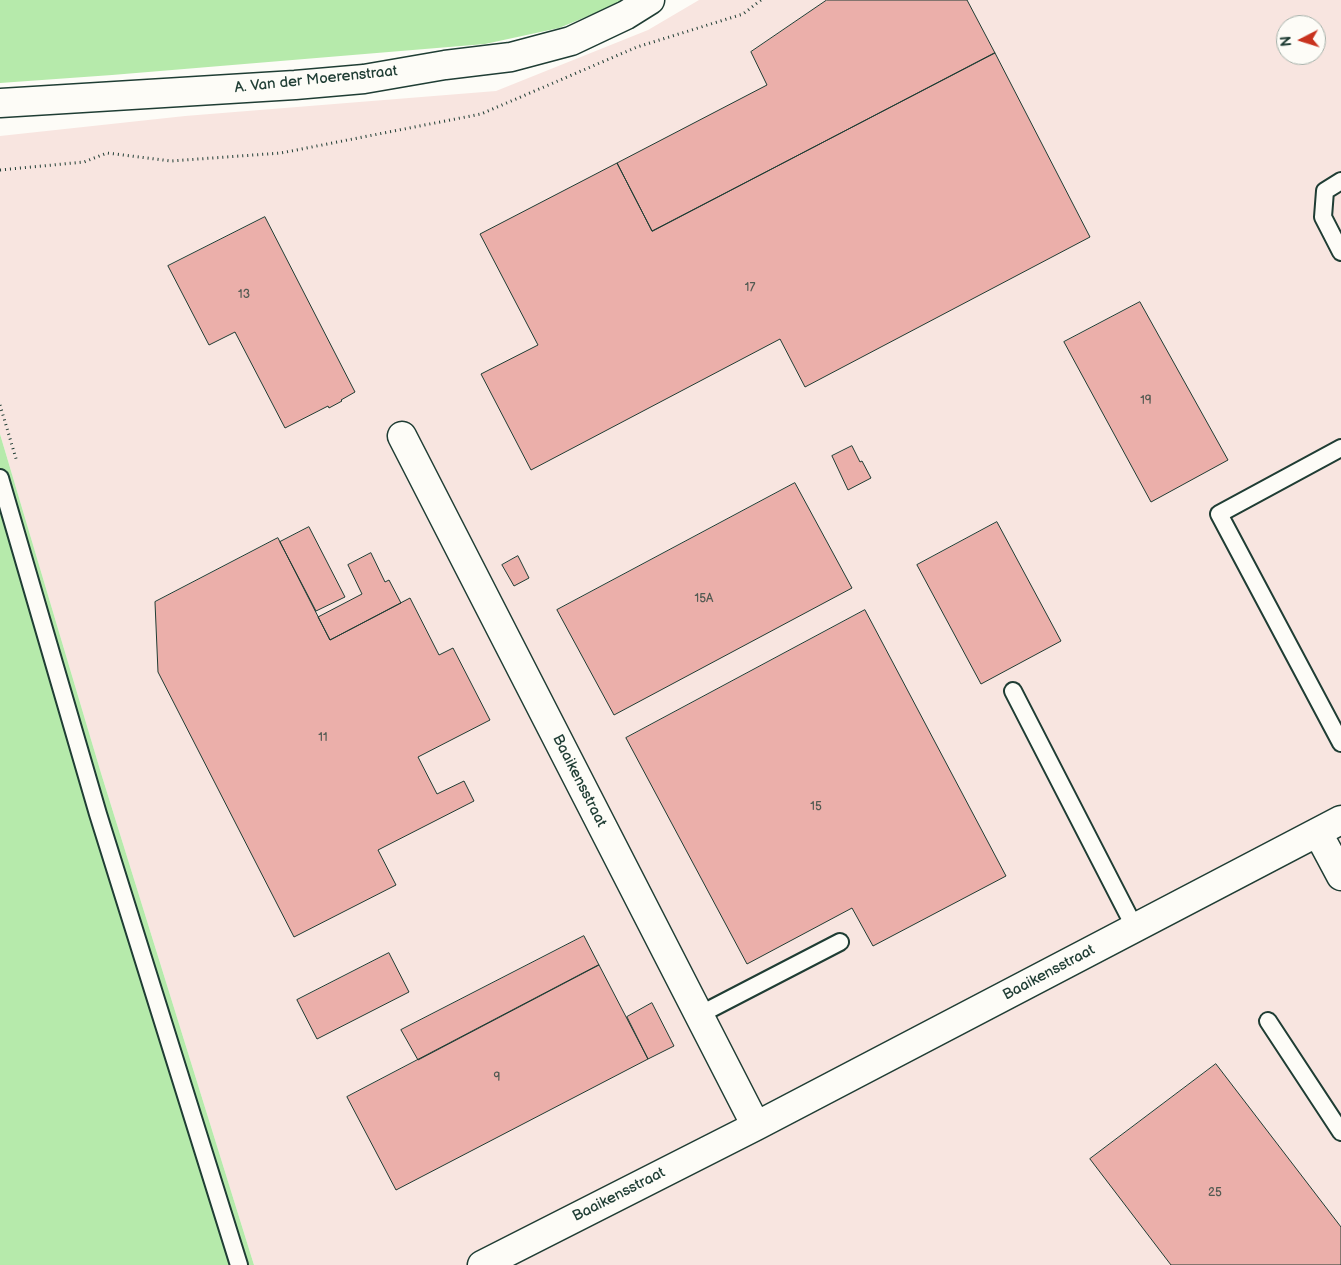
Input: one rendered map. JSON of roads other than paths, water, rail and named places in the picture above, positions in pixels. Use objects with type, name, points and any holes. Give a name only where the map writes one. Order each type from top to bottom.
[{"type":"street","name":"A. Van der Moerenstraat","points":[[0,103],[295,85],[364,78],[511,57],[571,40],[626,15],[650,0]]},
{"type":"street","name":"Baaikensstraat","points":[[402,436],[756,1126]]},
{"type":"street","name":"Baaikensstraat","points":[[482,1265],[756,1126],[1330,827]]},
{"type":"street","points":[[1330,827],[1341,876]]},
{"type":"lane","points":[[1341,181],[1325,191],[1323,217],[1341,252]]},
{"type":"lane","points":[[1341,448],[1219,514],[1341,743]]},
{"type":"lane","points":[[0,478],[98,814],[239,1265]]},
{"type":"lane","points":[[1013,691],[1135,928]]},
{"type":"lane","points":[[699,1015],[840,942]]},
{"type":"lane","points":[[1268,1021],[1341,1132]]}]
